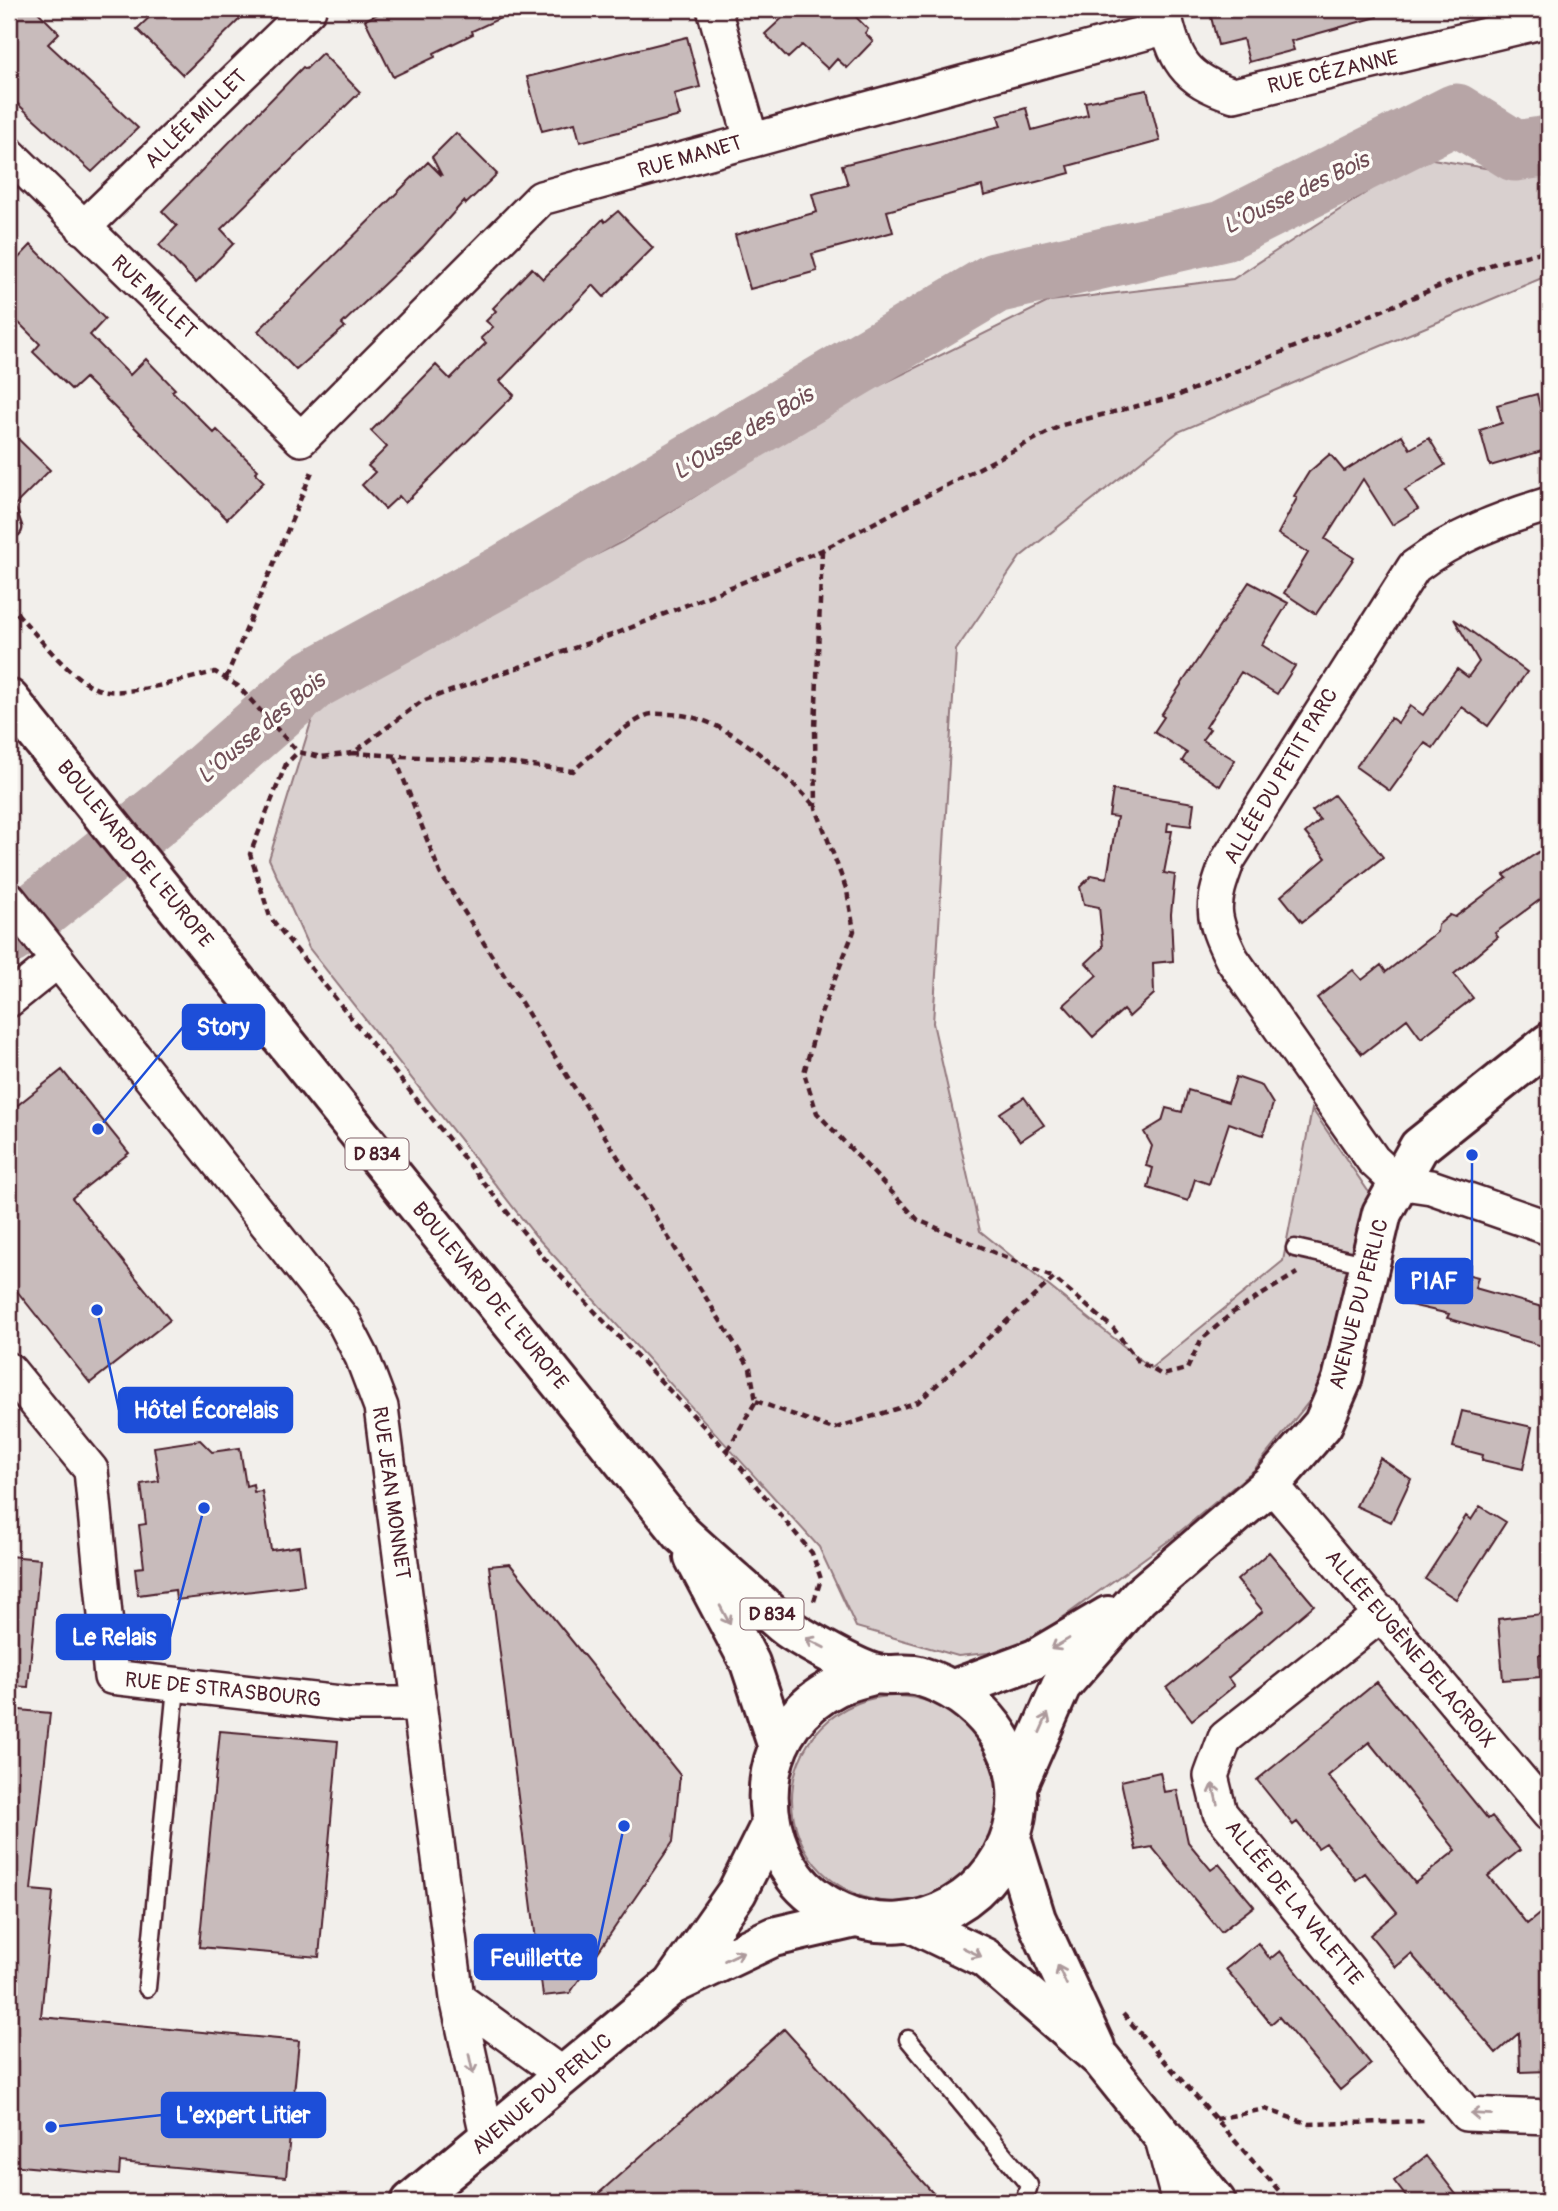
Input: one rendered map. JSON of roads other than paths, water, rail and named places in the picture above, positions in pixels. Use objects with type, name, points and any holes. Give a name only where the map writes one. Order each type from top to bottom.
[{"type":"main road","name":"BOULEVARD DE L'EUROPE","points":[[9,699],[681,1533],[790,1630],[876,1674]]},
{"type":"main road","name":"AVENUE DU PERLIC","points":[[1017,1786],[1061,1686],[1139,1597],[1271,1484],[1324,1424],[1342,1380],[1382,1213],[1419,1147],[1549,1042]]},
{"type":"main road","name":"BOULEVARD DE L'EUROPE","points":[[681,1533],[750,1663],[778,1747]]},
{"type":"main road","name":"AVENUE DU PERLIC","points":[[954,1689],[1035,1659],[1139,1597]]},
{"type":"main road","points":[[876,1674],[916,1675],[954,1689],[985,1714],[1007,1747],[1017,1786],[1011,1838],[995,1869],[972,1894],[943,1913],[910,1922],[882,1923],[855,1918],[825,1905],[800,1884],[781,1857],[770,1826],[767,1786],[778,1747],[801,1712],[836,1687],[876,1674]]},
{"type":"main road","name":"AVENUE DU PERLIC","points":[[672,1985],[737,1892],[770,1826]]},
{"type":"main road","points":[[1011,1838],[1036,1919],[1101,2059]]},
{"type":"main road","name":"AVENUE DU PERLIC","points":[[411,2202],[672,1985],[774,1937],[855,1918]]},
{"type":"main road","points":[[910,1922],[985,1958],[1101,2059],[1216,2202]]},
{"type":"street","name":"ALLÉE MILLET","points":[[83,228],[309,9]]},
{"type":"street","points":[[713,9],[751,139]]},
{"type":"street","name":"RUE MANET","points":[[301,439],[541,198],[1165,18]]},
{"type":"street","name":"RUE CÉZANNE","points":[[1165,18],[1184,66],[1204,85],[1234,95],[1549,20]]},
{"type":"street","name":"RUE MILLET","points":[[9,154],[301,439]]},
{"type":"street","name":"ALLÉE DU PETIT PARC","points":[[1397,1182],[1373,1160],[1232,959],[1216,927],[1214,897],[1228,860],[1414,567],[1446,543],[1503,518],[1549,504]]},
{"type":"street","name":"RUE JEAN MONNET","points":[[20,913],[56,962],[343,1320],[362,1357],[381,1407],[457,1998],[488,2140]]},
{"type":"street","points":[[9,1000],[56,962]]},
{"type":"street","points":[[1397,1182],[1431,1187],[1549,1228]]},
{"type":"street","name":"RUE DE STRASBOURG","points":[[9,1370],[91,1470],[111,1677],[349,1704],[420,1704]]},
{"type":"street","name":"ALLÉE EUGÈNE DELACROIX","points":[[1271,1484],[1383,1613],[1549,1814]]},
{"type":"street","name":"ALLÉE DE LA VALETTE","points":[[1383,1613],[1224,1738],[1211,1776],[1220,1813],[1466,2113],[1549,2117]]},
{"type":"street","points":[[457,1998],[563,2075]]},
{"type":"street","points":[[1161,2135],[1178,2202]]},
{"type":"lane","points":[[1295,1248],[1370,1265]]},
{"type":"lane","points":[[148,1988],[176,1686]]},
{"type":"lane","points":[[908,2039],[1028,2185],[1024,2202]]},
{"type":"waterway","name":"L'Ousse des Bois","points":[[9,934],[163,811],[312,680],[504,575],[995,283],[1223,231],[1456,114],[1515,151],[1549,146]]},
{"type":"place","name":"Story","points":[[98,1129]]},
{"type":"place","name":"PIAF","points":[[1472,1155]]},
{"type":"place","name":"Hôtel Écorelais","points":[[97,1310]]},
{"type":"place","name":"Le Relais","points":[[204,1508]]},
{"type":"place","name":"Feuillette","points":[[624,1826]]},
{"type":"place","name":"L'expert Litier","points":[[51,2127]]}]
